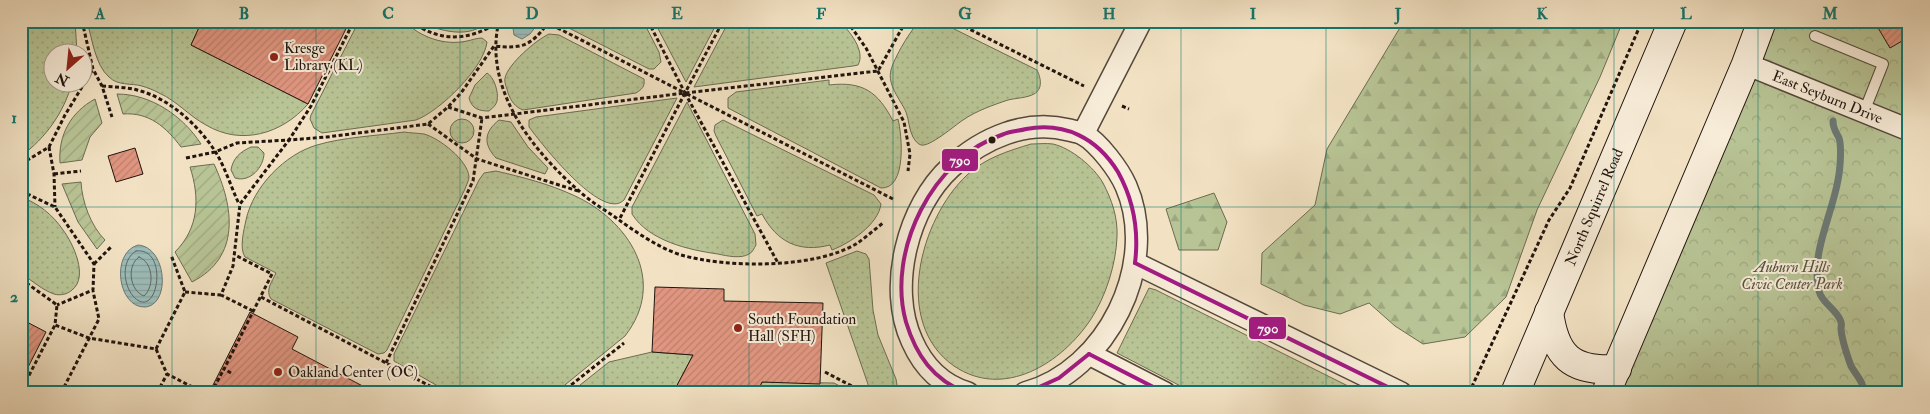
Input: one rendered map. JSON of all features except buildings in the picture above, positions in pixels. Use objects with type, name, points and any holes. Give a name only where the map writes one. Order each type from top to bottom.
[{"type":"main road","name":"North Squirrel Road","points":[[1515,393],[1673,21]]},
{"type":"main road","points":[[1550,312],[1551,329],[1556,343],[1564,355],[1574,363],[1602,370],[1612,381],[1746,64],[1762,21]]},
{"type":"street","points":[[1083,134],[1141,21]]},
{"type":"street","name":"East Seyburn Drive","points":[[1746,64],[1909,130]]},
{"type":"street","points":[[958,391],[936,376],[917,353],[906,327],[901,298],[901,270],[907,242],[918,215],[932,190],[950,167],[973,149],[999,135],[1026,127],[1054,126],[1083,134],[1106,155],[1121,175],[1131,198],[1136,227],[1135,263],[1119,310],[1104,335],[1089,354],[1063,375],[1037,389],[1025,393]]},
{"type":"street","points":[[1135,263],[1401,393]]},
{"type":"street","points":[[1089,354],[1165,393]]},
{"type":"lane","points":[[1815,36],[1883,64],[1864,112]]},
{"type":"path","points":[[82,21],[94,69],[102,86],[112,117]]},
{"type":"path","points":[[221,295],[234,266],[240,204],[289,140],[311,106],[354,21]]},
{"type":"path","points":[[411,21],[434,34],[447,37],[483,32],[499,22]]},
{"type":"path","points":[[648,21],[778,263]]},
{"type":"path","points":[[620,220],[724,21]]},
{"type":"path","points":[[847,21],[866,48],[904,122],[910,154],[908,171]]},
{"type":"path","points":[[878,71],[906,21]]},
{"type":"path","points":[[953,21],[1084,86]]},
{"type":"path","points":[[1469,393],[1541,236],[1570,188],[1642,21]]},
{"type":"path","points":[[186,158],[215,152],[237,143],[327,137],[428,124],[448,107],[480,68],[494,46],[499,22]]},
{"type":"path","points":[[494,46],[514,48],[522,46],[542,32],[548,22],[894,199]]},
{"type":"path","points":[[494,46],[504,95],[513,114],[553,166],[579,191],[641,235],[679,254],[719,263],[778,263],[838,252],[856,244],[883,223]]},
{"type":"path","points":[[55,207],[54,174],[50,147],[65,115],[94,69]]},
{"type":"path","points":[[448,107],[482,118],[878,71]]},
{"type":"path","points":[[102,86],[137,90],[156,97],[195,125],[215,152],[240,204]]},
{"type":"path","points":[[386,363],[473,181],[482,118]]},
{"type":"path","points":[[428,124],[477,159],[579,191]]},
{"type":"path","points":[[21,164],[50,147]]},
{"type":"path","points":[[54,174],[81,171]]},
{"type":"path","points":[[21,191],[55,207],[94,264],[93,290],[99,319],[61,393]]},
{"type":"path","points":[[94,264],[112,246]]},
{"type":"path","points":[[171,255],[185,292],[156,349],[166,374],[204,393]]},
{"type":"path","points":[[211,393],[272,274],[234,255]]},
{"type":"path","points":[[21,279],[57,305]]},
{"type":"path","points":[[57,305],[93,290]]},
{"type":"path","points":[[185,292],[221,295],[254,311]]},
{"type":"path","points":[[261,297],[443,393]]},
{"type":"path","points":[[23,387],[55,325],[57,305]]},
{"type":"path","points":[[55,325],[89,338],[156,349]]},
{"type":"path","points":[[561,393],[624,343]]},
{"type":"path","points":[[224,369],[231,373]]},
{"type":"path","points":[[825,372],[865,393]]},
{"type":"path","points":[[157,393],[166,374]]},
{"type":"green space","points":[[21,21],[75,21],[76,42],[42,42],[42,92],[70,92],[53,124],[21,156]]},
{"type":"green space","points":[[87,21],[202,21],[191,45],[308,104],[286,123],[260,134],[233,135],[219,131],[206,125],[172,100],[155,91],[142,86],[113,80],[100,66]]},
{"type":"green space","points":[[359,21],[404,21],[417,32],[433,39],[458,42],[482,38],[487,42],[478,64],[470,76],[437,108],[426,115],[416,120],[322,133],[314,128],[310,119],[311,115]]},
{"type":"green space","points":[[419,21],[487,21],[481,27],[473,30],[454,32],[435,28]]},
{"type":"green space","points":[[560,21],[643,21],[659,52],[661,62],[654,69],[649,69],[565,26]]},
{"type":"green space","points":[[654,21],[718,21],[686,82]]},
{"type":"green space","points":[[729,21],[839,21],[855,41],[860,53],[860,59],[858,65],[853,66],[694,87]]},
{"type":"green space","points":[[920,21],[938,21],[1037,70],[1040,80],[1039,89],[1031,95],[1008,100],[979,111],[936,140],[920,145],[912,134],[906,112],[892,86],[890,76],[899,51]]},
{"type":"green space","points":[[1404,21],[1508,21],[1512,25],[1516,21],[1560,21],[1562,25],[1569,21],[1623,21],[1600,77],[1537,210],[1506,297],[1465,337],[1423,344],[1395,326],[1369,303],[1340,314],[1304,305],[1261,284],[1262,253],[1315,205],[1327,149]]},
{"type":"green space","name":"Auburn Hills Civic Center Park","points":[[1767,21],[1909,21],[1909,393],[1621,393],[1743,78]]},
{"type":"green space","points":[[549,34],[559,35],[644,79],[643,88],[636,93],[520,109],[510,99],[505,84],[507,72],[523,53]]},
{"type":"green space","points":[[487,73],[494,81],[497,89],[497,101],[489,111],[482,111],[472,105],[469,98],[475,85]]},
{"type":"green space","points":[[829,80],[829,85],[851,85],[868,91],[881,103],[893,121],[898,119],[901,137],[901,160],[895,180],[889,186],[881,188],[728,108],[728,98],[736,92]]},
{"type":"green space","points":[[117,94],[130,95],[154,102],[185,124],[201,144],[181,147],[163,127],[149,118],[123,114]]},
{"type":"green space","points":[[677,98],[624,200],[614,204],[602,200],[587,191],[559,163],[529,127],[529,120],[536,117]]},
{"type":"green space","points":[[95,99],[102,123],[90,137],[82,160],[60,163],[61,143],[68,125],[79,111]]},
{"type":"green space","points":[[687,102],[755,234],[756,245],[752,252],[746,256],[726,256],[671,243],[649,231],[632,214],[632,207]]},
{"type":"green space","points":[[462,119],[467,120],[473,126],[473,136],[467,142],[462,143],[457,142],[451,136],[450,131],[451,126],[457,120]]},
{"type":"green space","points":[[499,120],[511,122],[528,147],[548,168],[545,174],[496,158],[489,148],[487,138],[490,129]]},
{"type":"green space","points":[[723,120],[874,195],[881,204],[875,219],[855,238],[832,250],[830,245],[819,247],[799,246],[782,238],[768,224],[762,214],[757,216],[716,136],[714,131],[715,125]]},
{"type":"green space","points":[[404,132],[424,134],[445,145],[464,164],[469,178],[387,350],[384,353],[378,354],[271,299],[269,289],[276,273],[245,257],[242,249],[242,239],[250,208],[263,184],[282,164],[293,156],[305,149],[327,142]]},
{"type":"green space","points":[[1031,144],[1053,144],[1060,146],[1088,165],[1103,183],[1112,203],[1116,223],[1117,237],[1112,269],[1106,290],[1091,319],[1064,350],[1030,372],[1012,378],[992,379],[973,376],[954,366],[935,347],[923,324],[918,298],[920,271],[926,243],[936,217],[950,194],[967,175],[981,164],[1005,152]]},
{"type":"green space","points":[[251,147],[258,147],[264,153],[262,164],[251,176],[241,179],[235,178],[231,170],[233,162],[240,153]]},
{"type":"green space","points":[[214,164],[226,197],[229,230],[226,245],[219,259],[208,272],[192,282],[175,252],[189,233],[195,212],[195,190],[190,167]]},
{"type":"green space","points":[[496,171],[554,187],[593,206],[611,220],[625,236],[636,254],[642,274],[643,294],[637,315],[625,336],[555,393],[450,393],[394,361],[394,354],[479,180],[484,173]]},
{"type":"green space","points":[[81,182],[83,198],[88,213],[95,228],[105,240],[97,249],[78,222],[62,184]]},
{"type":"green space","points":[[1214,193],[1227,222],[1218,250],[1179,250],[1166,209]]},
{"type":"green space","points":[[21,197],[39,206],[50,215],[67,236],[75,251],[78,260],[79,277],[77,284],[68,293],[54,294],[21,274]]},
{"type":"green space","points":[[857,251],[866,254],[869,259],[873,310],[878,335],[896,379],[897,385],[892,393],[875,393],[870,390],[826,263]]},
{"type":"green space","points":[[1149,288],[1362,393],[1194,393],[1117,353]]},
{"type":"green space","points":[[652,352],[693,355],[673,393],[570,393],[609,362]]},
{"type":"green space","points":[[762,382],[834,383],[853,393],[757,393]]},
{"type":"water","points":[[512,21],[540,21],[530,34],[522,39],[514,35]]},
{"type":"water","points":[[138,245],[148,248],[155,255],[160,265],[162,276],[162,287],[159,297],[153,304],[145,307],[136,305],[129,299],[121,279],[123,258],[129,250]]},
{"type":"waterway","points":[[1833,121],[1839,138],[1841,153],[1835,193],[1819,249],[1817,277],[1821,296],[1839,317],[1846,353],[1851,366],[1861,382],[1864,393]]},
{"type":"transit line","name":"790","points":[[967,393],[955,388],[935,374],[921,356],[906,322],[902,294],[903,266],[909,237],[921,210],[937,185],[956,163],[979,146],[1009,132],[1040,127],[1054,128],[1079,135],[1100,150],[1110,160],[1128,194],[1136,228],[1135,263]]},
{"type":"transit line","name":"790","points":[[1135,263],[1400,393]]},
{"type":"transit line","name":"790","points":[[1089,354],[1165,393]]},
{"type":"transit line","name":"790","points":[[1026,393],[1059,378],[1089,354]]},
{"type":"place","name":"Kresge Library (KL)","points":[[274,57]]},
{"type":"place","name":"South Foundation Hall (SFH)","points":[[738,328]]},
{"type":"place","name":"Oakland Center (OC)","points":[[278,372]]}]
